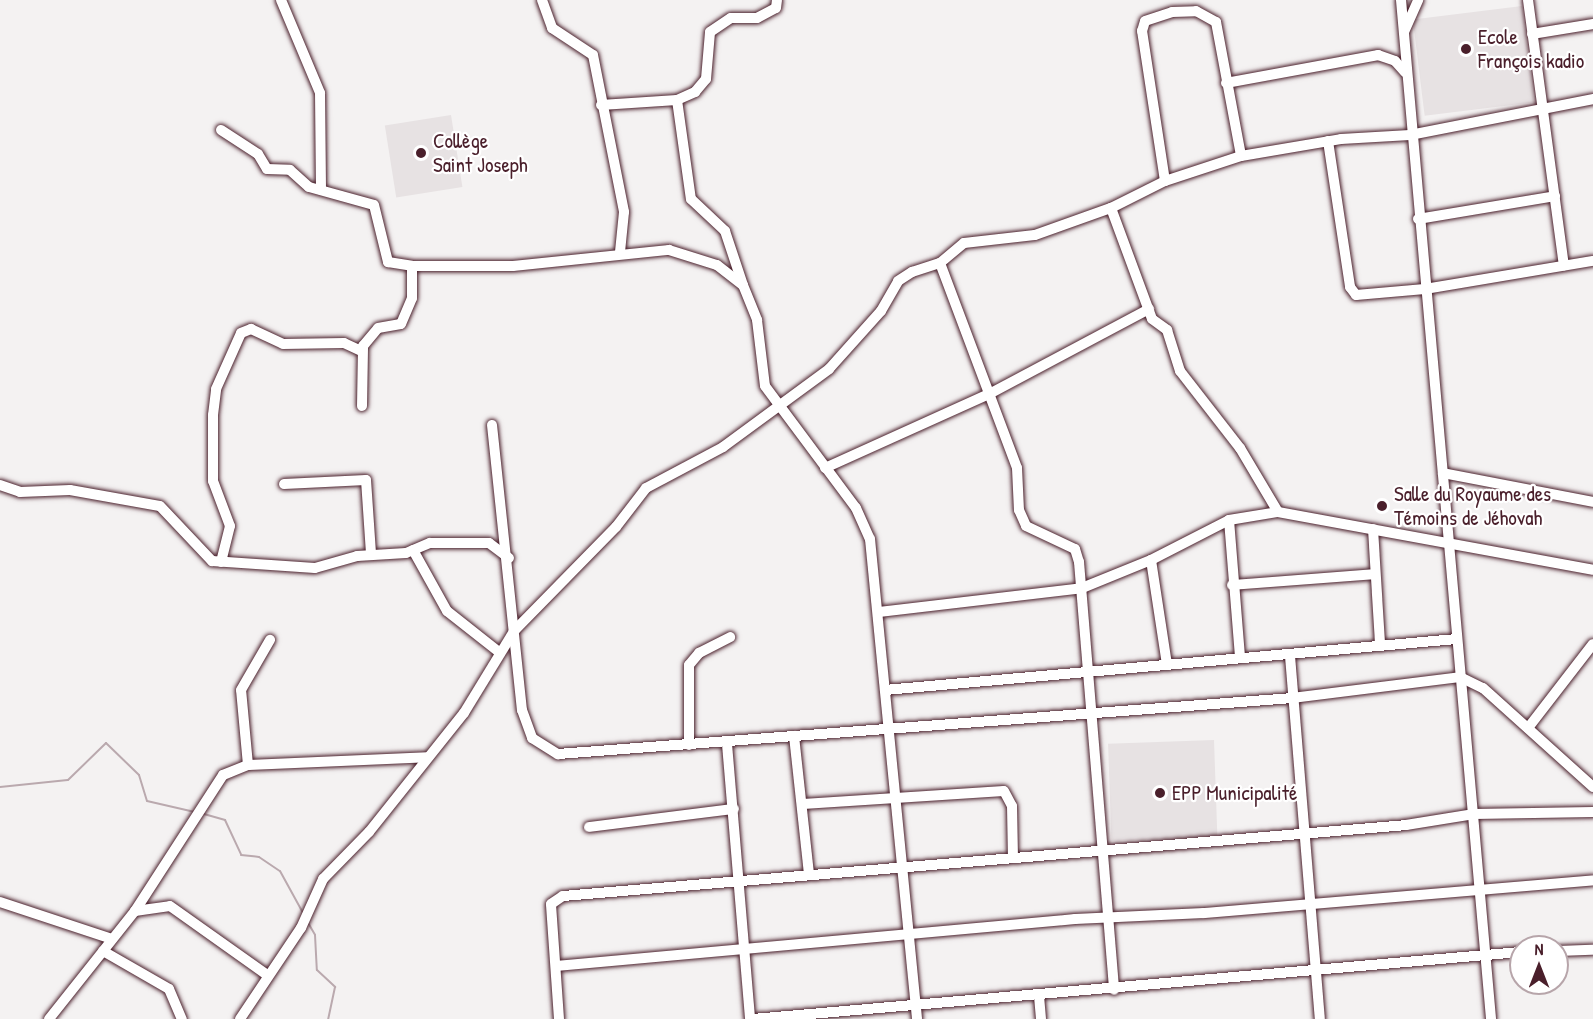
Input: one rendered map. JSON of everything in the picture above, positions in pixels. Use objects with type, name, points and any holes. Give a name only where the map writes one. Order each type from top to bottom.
[{"type":"street","points":[[281,0],[320,93],[321,190]]},
{"type":"street","points":[[542,0],[552,28],[593,55],[601,105],[624,212],[620,252]]},
{"type":"street","points":[[601,105],[677,100],[702,87],[706,43],[718,24],[731,18],[757,18],[776,8],[777,0]]},
{"type":"street","points":[[1172,12],[1175,0]]},
{"type":"street","points":[[1401,0],[1410,135],[1450,541],[1491,1019]]},
{"type":"street","points":[[1404,33],[1418,0]]},
{"type":"street","points":[[1528,0],[1564,266]]},
{"type":"street","points":[[1165,181],[1142,31],[1146,21],[1172,12],[1196,11],[1214,17],[1241,156]]},
{"type":"street","points":[[1532,34],[1593,24]]},
{"type":"street","points":[[1226,82],[1378,55],[1395,61],[1405,72]]},
{"type":"street","points":[[240,1019],[267,975],[301,928],[323,879],[369,832],[464,713],[513,631],[616,527],[646,488],[723,447],[777,403],[838,362],[851,341],[880,311],[898,281],[940,263],[963,243],[1019,239],[1111,208],[1165,181],[1241,156],[1328,141],[1410,135],[1543,106],[1593,99]]},
{"type":"street","points":[[677,100],[692,199],[725,231],[757,320],[763,379],[777,403],[864,522],[879,612],[885,690],[885,728],[898,866],[917,1019]]},
{"type":"street","points":[[221,130],[258,154],[267,169],[290,170],[309,187],[374,205],[388,262],[412,266],[513,266],[620,252],[684,252],[717,265],[743,285]]},
{"type":"street","points":[[1328,141],[1350,287],[1366,297],[1593,261]]},
{"type":"street","points":[[1418,219],[1555,196]]},
{"type":"street","points":[[1111,208],[1149,309],[1171,338],[1179,371],[1240,448],[1278,512]]},
{"type":"street","points":[[940,263],[992,393],[1017,468],[1018,510],[1026,526],[1075,549],[1082,588],[1095,710],[1113,990]]},
{"type":"street","points":[[362,406],[361,351],[374,330],[401,324],[412,298],[412,266]]},
{"type":"street","points":[[825,468],[992,393],[1149,309]]},
{"type":"street","points":[[221,562],[230,526],[213,482],[213,415],[216,389],[241,333],[251,329],[283,345],[344,343],[361,351]]},
{"type":"street","points":[[492,425],[509,558],[513,631],[522,710],[532,738],[542,749],[578,755],[689,745],[727,744],[794,736],[1095,710],[1292,698],[1460,677],[1482,688],[1593,787]]},
{"type":"street","points":[[1443,473],[1593,502]]},
{"type":"street","points":[[284,484],[366,480],[371,554]]},
{"type":"street","points":[[0,485],[20,492],[70,490],[160,506],[203,555],[221,562],[315,568],[371,554],[413,550],[430,543],[489,543],[509,558]]},
{"type":"street","points":[[879,612],[1082,588],[1151,560],[1228,520],[1278,512],[1450,541],[1593,570]]},
{"type":"street","points":[[1228,520],[1240,657]]},
{"type":"street","points":[[1373,529],[1380,644]]},
{"type":"street","points":[[413,550],[447,612],[499,652]]},
{"type":"street","points":[[1151,560],[1167,664]]},
{"type":"street","points":[[1232,585],[1375,574]]},
{"type":"street","points":[[689,745],[689,665],[699,653],[730,637]]},
{"type":"street","points":[[885,690],[1240,657],[1290,656],[1380,644],[1457,639]]},
{"type":"street","points":[[248,765],[242,690],[270,640]]},
{"type":"street","points":[[1528,728],[1593,644]]},
{"type":"street","points":[[1290,656],[1320,1019]]},
{"type":"street","points":[[794,736],[809,874]]},
{"type":"street","points":[[727,744],[752,1019],[1113,990],[1509,952]]},
{"type":"street","points":[[49,1019],[135,911],[223,776],[248,765],[428,757]]},
{"type":"street","points":[[803,804],[1004,791],[1012,806],[1013,857]]},
{"type":"street","points":[[589,827],[734,809]]},
{"type":"street","points":[[559,1019],[551,909],[555,899],[898,866],[1103,852],[1304,834],[1474,814],[1593,812]]},
{"type":"street","points":[[556,966],[1109,918],[1310,904],[1481,886],[1593,880]]},
{"type":"street","points":[[0,902],[112,939]]},
{"type":"street","points":[[135,911],[170,906],[267,975]]},
{"type":"street","points":[[1569,951],[1593,950]]},
{"type":"street","points":[[103,951],[169,989],[182,1019]]},
{"type":"street","points":[[1039,996],[1041,1019]]},
{"type":"shaded area","points":[[1522,6],[1534,102],[1425,116],[1413,19]]},
{"type":"shaded area","name":"Collège Saint Joseph","points":[[451,115],[462,187],[396,198],[385,125]]},
{"type":"shaded area","points":[[1214,740],[1217,837],[1111,841],[1108,744]]},
{"type":"waterway","points":[[0,787],[68,780],[106,743],[139,775],[147,801],[195,812]]},
{"type":"waterway","points":[[204,814],[225,820],[241,855],[259,857],[280,871],[303,913]]},
{"type":"waterway","points":[[307,921],[315,935],[317,970],[335,987],[328,1019]]},
{"type":"place","name":"Ecole François kadio","points":[[1466,49]]},
{"type":"place","name":"Collège Saint Joseph","points":[[421,153]]},
{"type":"place","name":"Salle du Royaume des Témoins de Jéhovah","points":[[1382,506]]},
{"type":"place","name":"EPP Municipalité","points":[[1160,793]]}]
